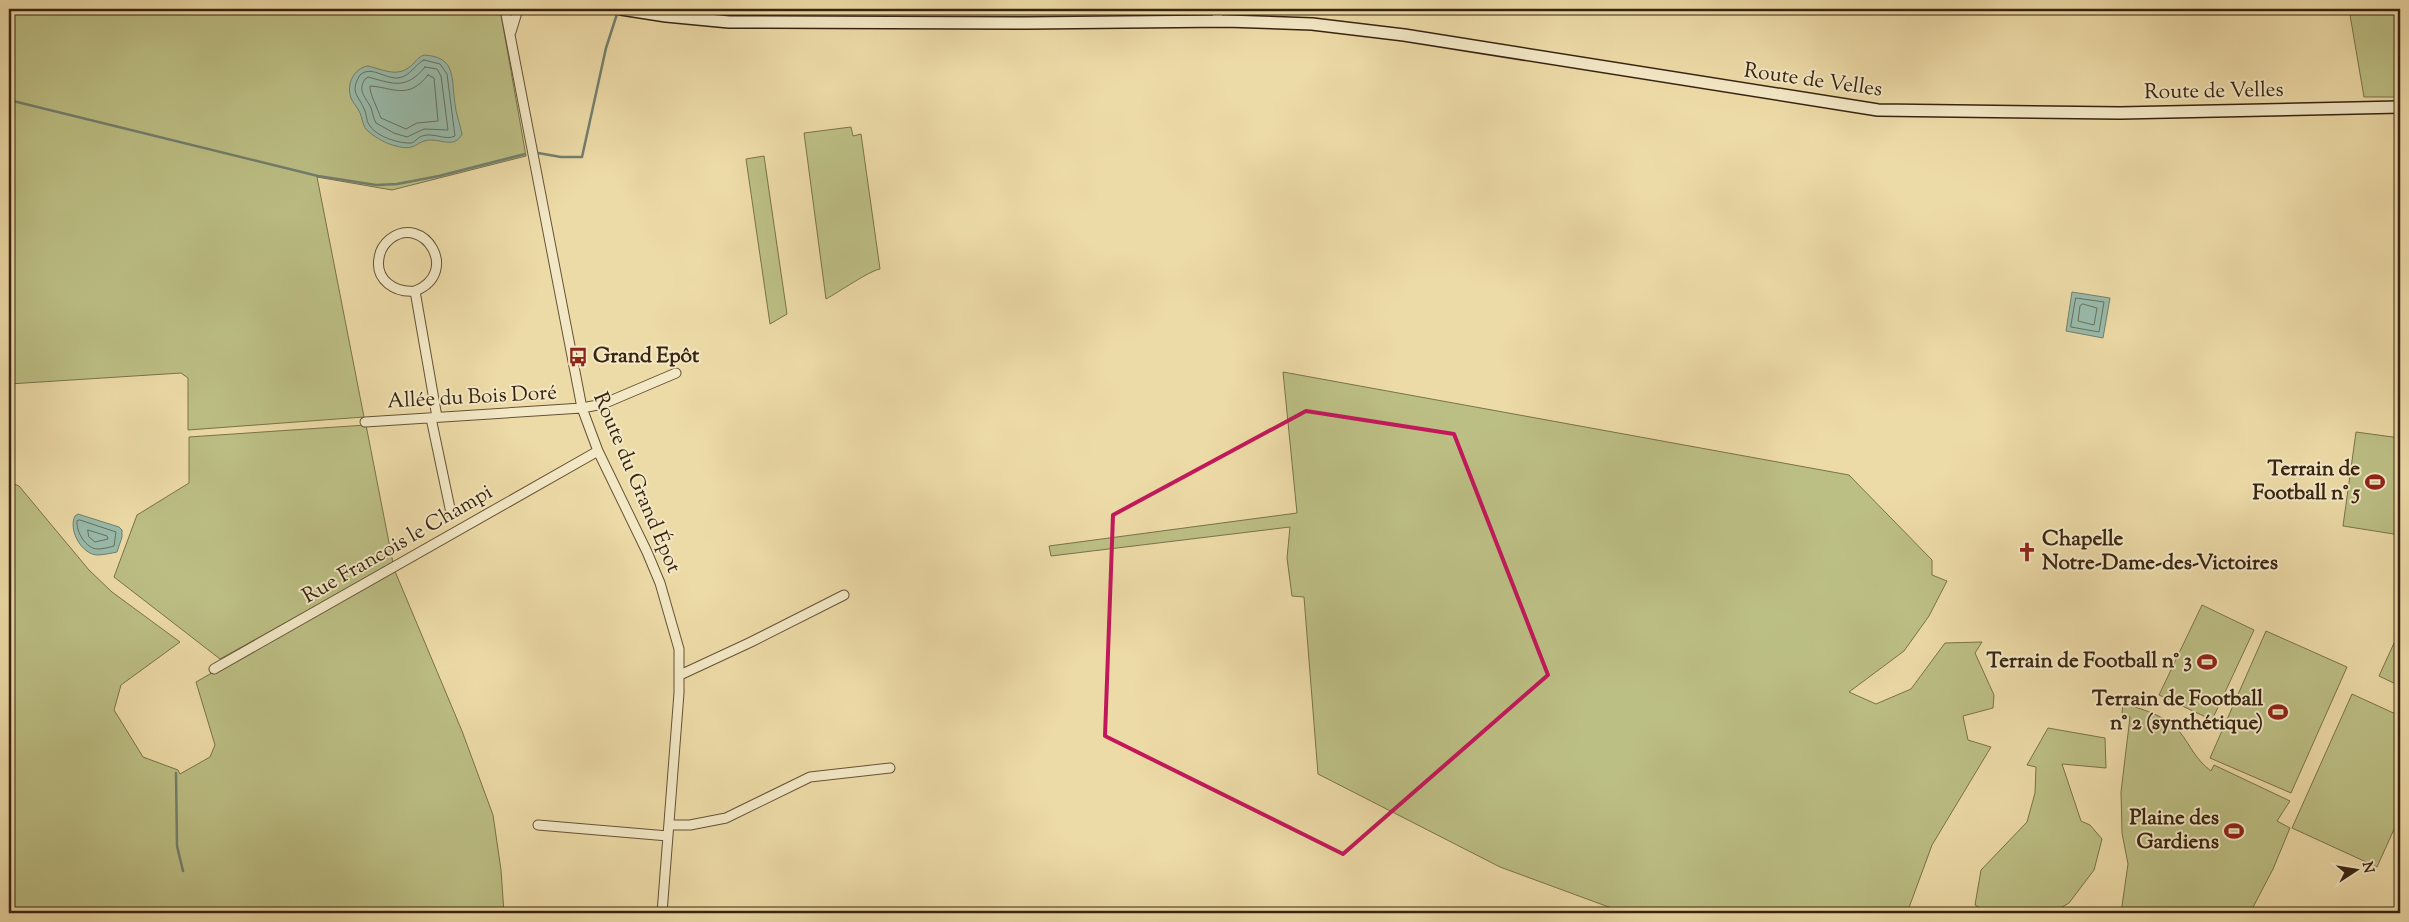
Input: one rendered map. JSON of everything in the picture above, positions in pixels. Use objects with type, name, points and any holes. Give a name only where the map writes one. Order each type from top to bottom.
[{"type":"main road","name":"Route de Velles","points":[[621,9],[674,17],[729,22],[1026,23],[1222,21],[1312,24],[1366,30],[1878,110],[2120,113],[2400,107]]},
{"type":"street","name":"Route du Grand Épot","points":[[505,9],[582,408],[598,451],[635,526],[660,583],[677,639],[680,675],[662,913]]},
{"type":"street","name":"Route du Grand Épot","points":[[511,40],[512,25],[518,9]]},
{"type":"street","points":[[1217,9],[1222,21]]},
{"type":"street","points":[[408,233],[420,235],[431,244],[435,252],[437,264],[435,273],[428,284],[415,291],[406,292],[392,287],[380,273],[378,260],[381,251],[385,243],[398,235],[408,233]]},
{"type":"street","points":[[415,291],[451,513]]},
{"type":"street","name":"Allée du Bois Doré","points":[[365,422],[582,408],[603,404],[676,373]]},
{"type":"street","name":"Rue Francois le Champi","points":[[214,669],[598,451]]},
{"type":"street","points":[[680,675],[844,595]]},
{"type":"street","points":[[669,825],[690,825],[726,818],[810,777],[890,768]]},
{"type":"street","points":[[538,825],[668,836]]},
{"type":"highlighted area","points":[[1306,411],[1454,434],[1548,675],[1343,854],[1105,736],[1113,515]]},
{"type":"green space","points":[[9,9],[500,9],[526,156],[392,190],[317,177],[364,417],[188,430],[188,378],[181,373],[9,384]]},
{"type":"green space","points":[[1115,9],[1214,9],[1214,11],[1211,13],[1116,12]]},
{"type":"green space","points":[[2349,9],[2400,9],[2400,97],[2364,97]]},
{"type":"green space","points":[[851,127],[853,136],[861,134],[880,269],[826,299],[804,133]]},
{"type":"green space","points":[[764,156],[787,314],[770,324],[746,159]]},
{"type":"green space","points":[[1283,372],[1849,475],[1932,560],[1932,575],[1947,581],[1929,616],[1904,651],[1849,692],[1876,704],[1911,689],[1945,643],[1982,642],[1975,653],[1994,695],[1993,708],[1963,716],[1968,740],[1991,747],[1932,845],[1907,913],[1625,913],[1500,867],[1318,774],[1304,597],[1292,596],[1287,558],[1290,527],[1051,556],[1049,546],[1297,513]]},
{"type":"green space","points":[[366,425],[393,563],[220,659],[114,577],[137,515],[189,483],[189,437]]},
{"type":"green space","name":"Terrain de Football n° 5","points":[[2356,432],[2400,438],[2400,535],[2343,526]]},
{"type":"green space","points":[[9,482],[19,486],[89,570],[112,592],[180,642],[121,685],[114,710],[143,757],[178,770],[180,774],[210,757],[215,745],[196,682],[394,569],[462,731],[493,815],[501,870],[504,913],[9,913]]},
{"type":"green space","name":"Terrain de Football n° 3","points":[[2202,605],[2254,630],[2212,720],[2159,695]]},
{"type":"green space","points":[[2400,630],[2400,686],[2379,676]]},
{"type":"green space","name":"Terrain de Football n° 2 (synthétique)","points":[[2266,631],[2347,667],[2291,793],[2210,758]]},
{"type":"green space","points":[[2352,694],[2400,716],[2400,816],[2377,867],[2292,828]]},
{"type":"green space","points":[[2123,703],[2168,721],[2179,731],[2197,757],[2211,771],[2214,765],[2290,801],[2277,821],[2290,828],[2273,869],[2250,913],[2121,913],[2128,864],[2122,833],[2121,792],[2130,717],[2122,713]]},
{"type":"green space","points":[[2048,728],[2105,738],[2106,768],[2062,764],[2081,821],[2090,825],[2102,839],[2094,870],[2069,903],[2052,913],[1989,913],[1975,905],[1981,870],[2027,822],[2035,793],[2036,767],[2027,765]]},
{"type":"water","points":[[424,55],[442,60],[450,70],[462,134],[456,141],[431,140],[408,148],[382,141],[365,128],[351,98],[350,82],[355,73],[363,67],[368,66],[388,72],[399,72],[408,68]]},
{"type":"water","points":[[2072,292],[2110,298],[2103,338],[2066,331]]},
{"type":"water","points":[[78,514],[119,527],[122,530],[122,537],[117,552],[91,554],[81,546],[73,527],[73,521]]},
{"type":"waterway","points":[[538,153],[561,157],[582,157],[606,48],[617,14]]},
{"type":"waterway","points":[[9,100],[318,176],[376,185],[397,184],[439,176],[525,154]]},
{"type":"waterway","points":[[176,773],[177,846],[183,871]]},
{"type":"place","name":"Grand Epôt","points":[[578,357]]},
{"type":"place","name":"Terrain de Football n° 5","points":[[2375,482]]},
{"type":"place","name":"Chapelle Notre-Dame-des-Victoires","points":[[2027,552]]},
{"type":"place","name":"Terrain de Football n° 3","points":[[2207,662]]},
{"type":"place","name":"Terrain de Football n° 2 (synthétique)","points":[[2278,712]]},
{"type":"place","name":"Plaine des Gardiens","points":[[2234,831]]}]
